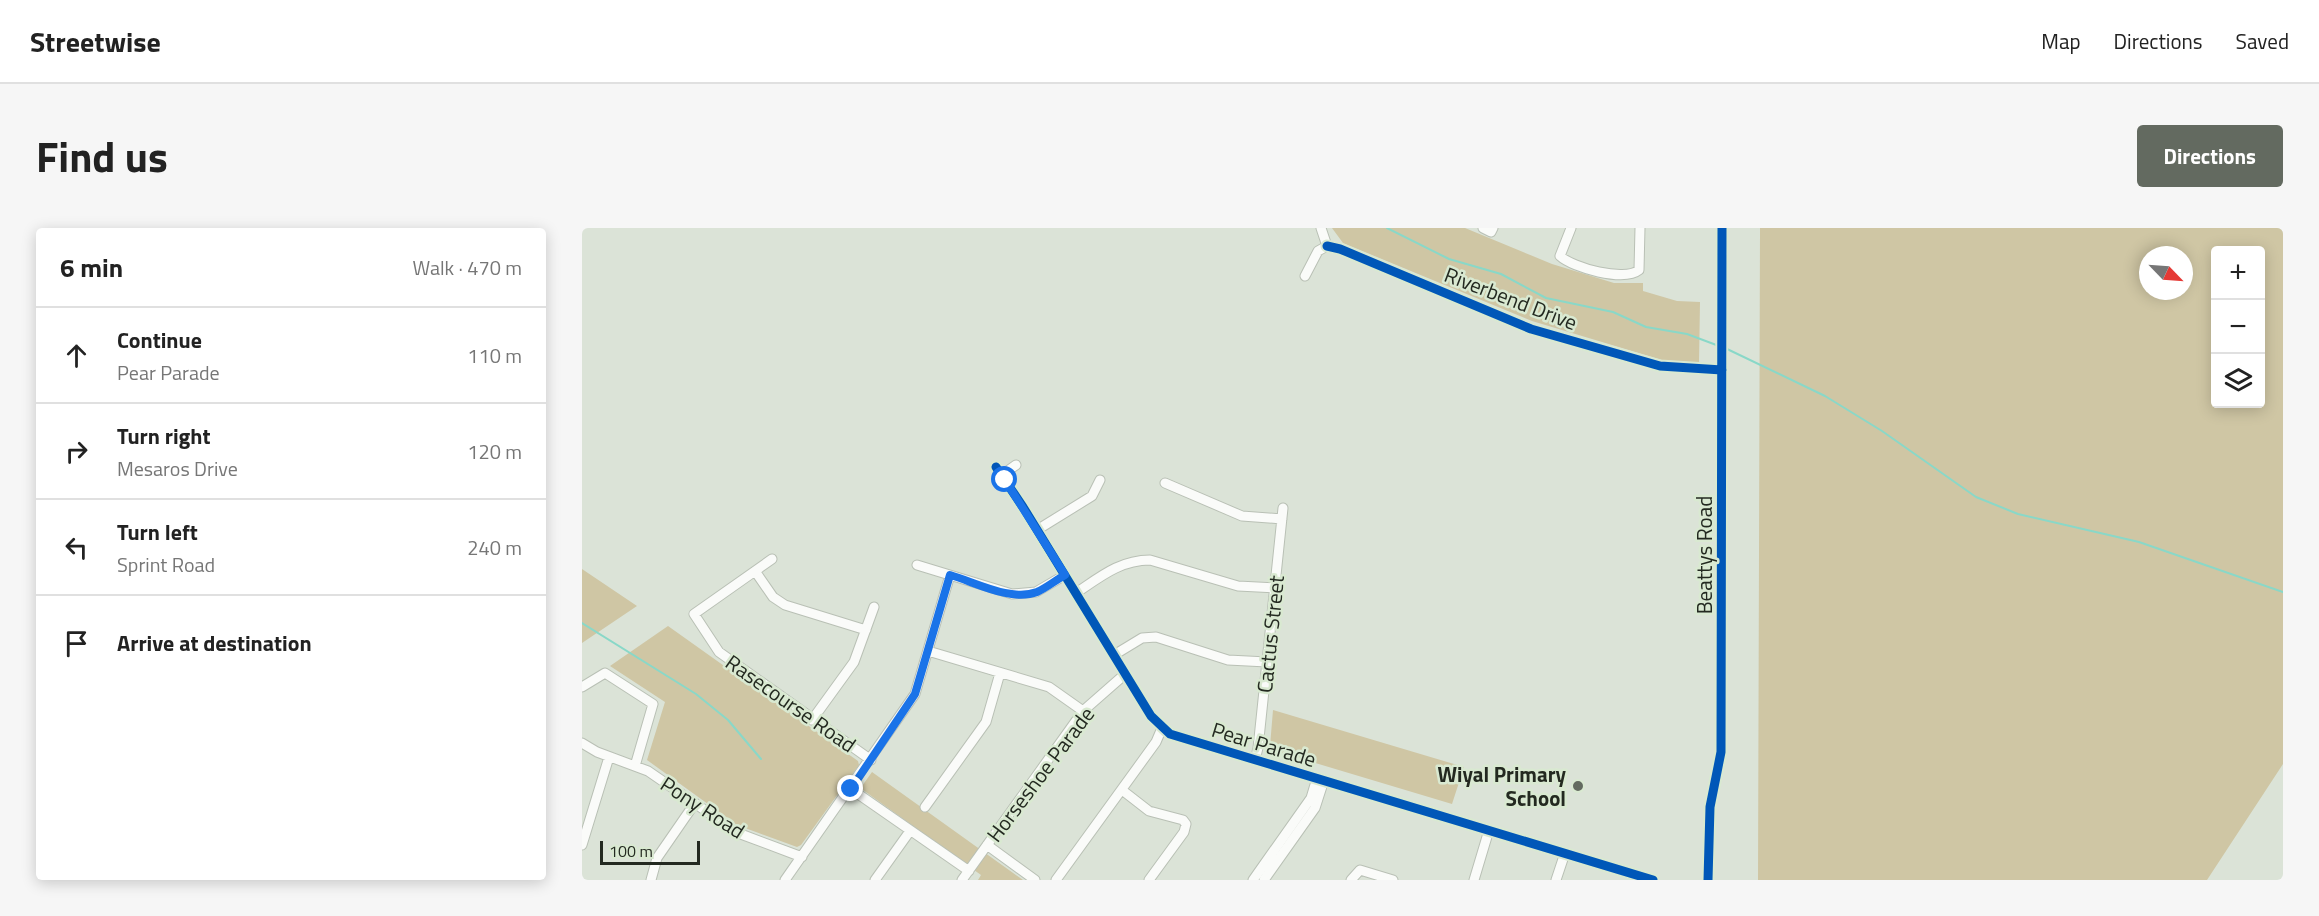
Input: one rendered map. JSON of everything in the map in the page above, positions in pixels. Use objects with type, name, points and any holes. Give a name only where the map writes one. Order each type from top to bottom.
[{"type":"street","points":[[1305,276],[1318,250],[1327,246],[1322,228]]},
{"type":"street","points":[[1483,228],[1491,231],[1493,228]]},
{"type":"street","points":[[1571,228],[1560,256],[1563,259],[1613,275],[1632,275],[1639,270],[1640,228]]},
{"type":"street","name":"Beattys Road","points":[[1708,880],[1710,807],[1721,752],[1722,228]]},
{"type":"street","name":"Riverbend Drive","points":[[1327,246],[1340,249],[1531,329],[1660,366],[1722,370]]},
{"type":"street","points":[[1002,476],[1016,465]]},
{"type":"street","points":[[996,467],[1065,575],[1124,675],[1162,729],[1156,742],[1056,880]]},
{"type":"street","points":[[1037,530],[1092,496],[1100,480]]},
{"type":"street","points":[[1165,483],[1242,516],[1282,519]]},
{"type":"street","name":"Cactus Street","points":[[1255,760],[1283,508]]},
{"type":"street","points":[[772,559],[754,571],[773,597],[785,605],[866,630]]},
{"type":"street","points":[[936,571],[939,560]]},
{"type":"street","points":[[1076,593],[1122,564],[1140,560],[1150,560],[1238,586],[1275,588]]},
{"type":"street","points":[[917,566],[1012,594],[1036,592],[1065,575]]},
{"type":"street","name":"Rasecourse Road","points":[[754,571],[694,615],[719,652],[871,760]]},
{"type":"street","points":[[785,880],[851,789],[915,694],[950,575]]},
{"type":"street","points":[[812,720],[854,662],[873,607]]},
{"type":"street","points":[[1114,655],[1143,638],[1156,637],[1228,660],[1267,662]]},
{"type":"street","points":[[928,651],[1049,687],[1083,711]]},
{"type":"street","points":[[582,687],[605,673],[652,704],[638,766]]},
{"type":"street","points":[[925,807],[986,722],[1000,673]]},
{"type":"street","name":"Horseshoe Parade","points":[[962,880],[1083,711],[1124,675]]},
{"type":"street","name":"Pear Parade","points":[[1162,729],[1170,734],[1653,880]]},
{"type":"street","name":"Pony Road","points":[[582,743],[609,757],[638,766],[738,833],[802,857]]},
{"type":"street","points":[[582,845],[585,823],[609,757]]},
{"type":"street","points":[[1253,880],[1311,798],[1320,779]]},
{"type":"street","points":[[1264,880],[1315,808],[1320,779]]},
{"type":"street","points":[[851,789],[969,871]]},
{"type":"street","points":[[1122,790],[1143,808],[1183,820],[1186,824],[1184,832],[1149,880]]},
{"type":"street","points":[[651,880],[657,858],[695,803]]},
{"type":"street","points":[[1474,880],[1489,830]]},
{"type":"street","points":[[875,880],[910,831]]},
{"type":"street","points":[[987,845],[1035,880]]},
{"type":"street","points":[[1556,880],[1564,853]]},
{"type":"street","points":[[1351,880],[1360,870],[1393,880]]},
{"type":"shaded area","points":[[1332,228],[1465,228],[1552,264],[1614,283],[1643,283],[1643,291],[1677,301],[1700,302],[1699,363],[1662,360],[1532,321],[1343,243]]},
{"type":"shaded area","points":[[1760,228],[2283,228],[2283,764],[2207,880],[1758,880]]},
{"type":"shaded area","points":[[582,569],[637,606],[582,643]]},
{"type":"shaded area","points":[[668,626],[858,761],[859,765],[801,845],[797,847],[737,825],[647,760],[665,702],[610,666]]},
{"type":"shaded area","points":[[1273,710],[1464,767],[1452,804],[1272,750],[1270,746]]},
{"type":"shaded area","points":[[872,772],[1023,880],[978,880],[981,875],[863,790],[862,786]]},
{"type":"waterway","points":[[1387,228],[1449,259],[1501,274],[1546,298],[1613,312],[1646,327],[1687,334],[1719,346]]},
{"type":"waterway","points":[[1725,348],[1825,396],[1882,431],[1976,497],[2018,514],[2139,542],[2283,592]]},
{"type":"waterway","points":[[582,623],[696,694],[728,720],[761,759]]},
{"type":"cycle path","points":[[1708,880],[1710,807],[1721,752],[1722,228]]},
{"type":"cycle path","points":[[1327,246],[1340,249],[1531,329],[1660,366],[1722,370]]},
{"type":"cycle path","points":[[996,467],[1151,716],[1170,734],[1653,880]]},
{"type":"place","name":"Wiyal Primary School","points":[[1578,786]]},
{"type":"route","points":[[851,789],[919,686],[950,575],[1012,594],[1026,594],[1036,592],[1065,575],[1005,480]]}]
